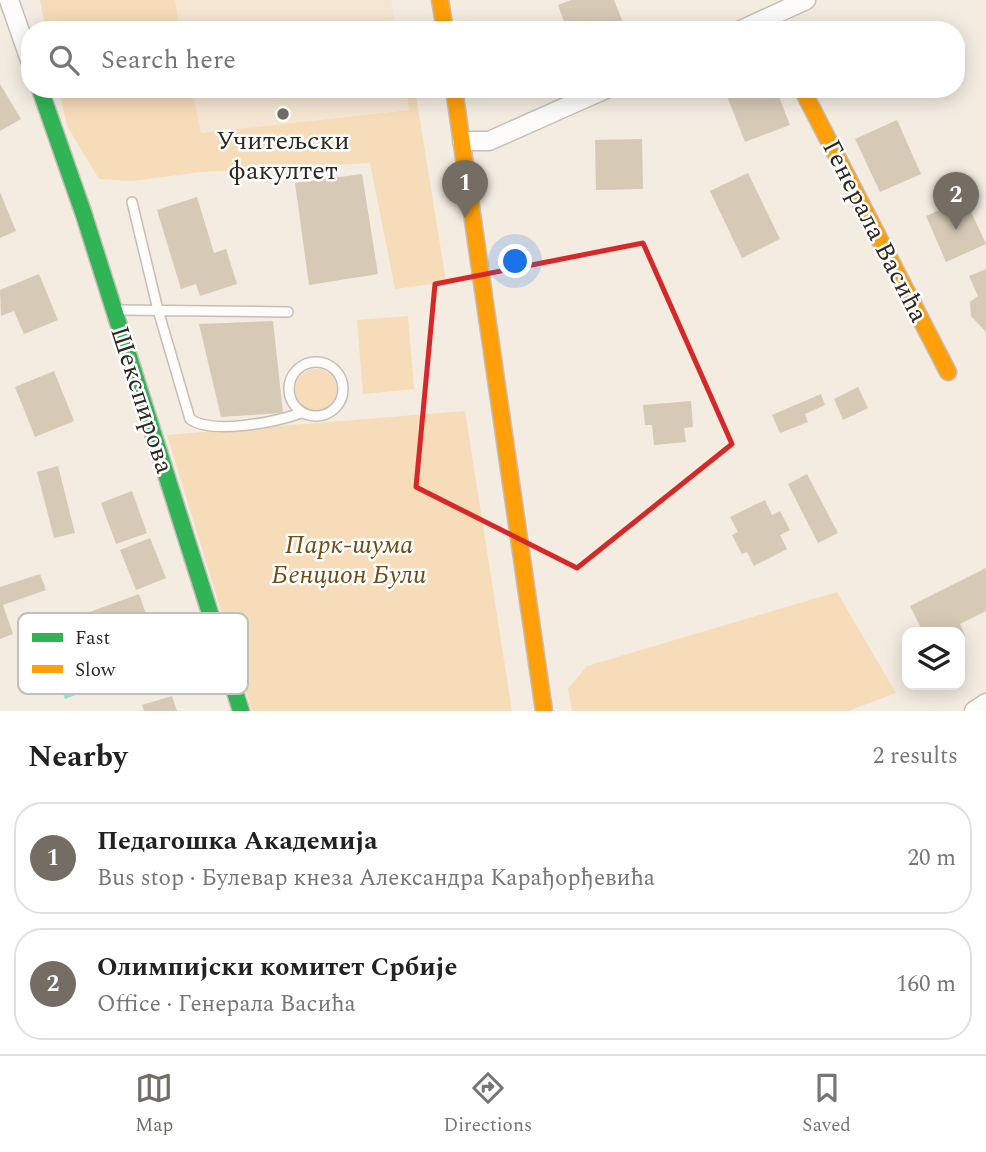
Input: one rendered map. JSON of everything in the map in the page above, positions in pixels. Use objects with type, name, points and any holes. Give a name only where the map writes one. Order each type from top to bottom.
[{"type":"street","points":[[9,0],[21,34]]},
{"type":"street","points":[[440,0],[443,21]]},
{"type":"street","points":[[773,21],[806,0]]},
{"type":"street","name":"Шекспирова","points":[[43,98],[210,613]]},
{"type":"street","points":[[455,98],[544,711]]},
{"type":"street","points":[[462,141],[489,141],[586,98]]},
{"type":"street","name":"Генерала Васића","points":[[807,98],[948,372]]},
{"type":"street","name":"Шекспирова","points":[[236,694],[241,711]]},
{"type":"street","points":[[974,711],[986,703]]},
{"type":"lane","points":[[132,202],[158,310],[190,419],[207,427],[279,421],[301,413],[319,416],[327,414],[340,402],[342,384],[334,369],[317,362],[308,363],[293,373],[288,390],[290,399],[301,413]]},
{"type":"lane","points":[[113,310],[288,312]]},
{"type":"highlighted area","points":[[643,243],[732,444],[577,568],[416,487],[435,284]]},
{"type":"shaded area","points":[[175,0],[391,0],[394,21],[178,21]]},
{"type":"shaded area","name":"Учитељски факултет","points":[[194,98],[407,98],[409,110],[200,133]]},
{"type":"green space","points":[[40,0],[175,0],[178,21],[44,21]]},
{"type":"green space","points":[[61,98],[194,98],[201,133],[409,110],[407,98],[416,98],[446,282],[395,289],[370,163],[201,172],[132,181],[99,179],[67,126]]},
{"type":"green space","points":[[408,316],[414,389],[363,394],[357,320]]},
{"type":"green space","points":[[316,369],[330,376],[337,390],[330,404],[316,411],[302,404],[295,390],[302,376]]},
{"type":"green space","name":"Парк-шума Бенцион Були","points":[[465,411],[512,711],[252,711],[247,694],[248,613],[222,613],[167,435]]},
{"type":"green space","points":[[837,592],[896,693],[848,711],[572,711],[568,689],[587,666]]},
{"type":"water","points":[[63,694],[78,694],[65,699]]},
{"type":"building","points":[[571,0],[614,0],[622,21],[564,21],[558,5]]},
{"type":"building","points":[[0,84],[21,119],[0,131]]},
{"type":"building","points":[[728,98],[780,98],[790,125],[745,142]]},
{"type":"building","points":[[897,120],[921,174],[880,192],[855,139]]},
{"type":"building","points":[[642,139],[643,189],[596,190],[595,140]]},
{"type":"building","points":[[748,173],[780,239],[742,258],[710,191]]},
{"type":"building","points":[[362,174],[378,274],[309,285],[295,183]]},
{"type":"building","points":[[0,192],[16,231],[0,238]]},
{"type":"building","points":[[197,197],[214,253],[226,249],[237,284],[200,296],[196,284],[181,289],[157,210]]},
{"type":"building","points":[[965,199],[986,244],[946,262],[926,216]]},
{"type":"building","points":[[986,269],[986,332],[971,316],[970,302],[978,296],[969,276]]},
{"type":"building","points":[[39,274],[58,320],[24,334],[14,311],[1,316],[0,290]]},
{"type":"building","points":[[273,321],[283,413],[221,417],[199,324]]},
{"type":"building","points":[[54,371],[74,421],[35,437],[15,387]]},
{"type":"building","points":[[858,387],[868,408],[843,420],[834,399]]},
{"type":"building","points":[[821,394],[825,405],[805,414],[808,422],[780,433],[772,415]]},
{"type":"building","points":[[691,401],[693,427],[684,428],[686,442],[654,445],[652,425],[645,425],[643,405]]},
{"type":"building","points":[[58,466],[75,533],[54,538],[37,472]]},
{"type":"building","points":[[807,474],[838,533],[818,543],[788,484]]},
{"type":"building","points":[[132,491],[147,533],[116,544],[101,503]]},
{"type":"building","points":[[765,500],[772,515],[780,511],[790,530],[780,535],[787,549],[754,566],[747,552],[742,554],[732,535],[738,532],[730,517]]},
{"type":"building","points":[[150,538],[166,578],[136,590],[120,550]]},
{"type":"building","points":[[986,568],[986,611],[960,624],[961,627],[920,627],[910,606]]},
{"type":"building","points":[[40,574],[46,590],[3,605],[13,634],[0,639],[0,587]]},
{"type":"building","points":[[139,594],[146,613],[87,613]]},
{"type":"building","points":[[172,696],[177,711],[144,711],[142,705]]},
{"type":"traffic: fast","points":[[43,98],[84,215],[210,613]]},
{"type":"traffic: fast","points":[[236,694],[241,711]]},
{"type":"traffic: slow","points":[[440,0],[444,21]]},
{"type":"traffic: slow","points":[[455,98],[544,711]]},
{"type":"traffic: slow","points":[[807,98],[948,372]]},
{"type":"place","name":"Учитељски факултет","points":[[283,114]]},
{"type":"place","name":"Педагошка Академија","points":[[465,218]]},
{"type":"place","name":"Олимпијски комитет Србије","points":[[956,230]]}]
